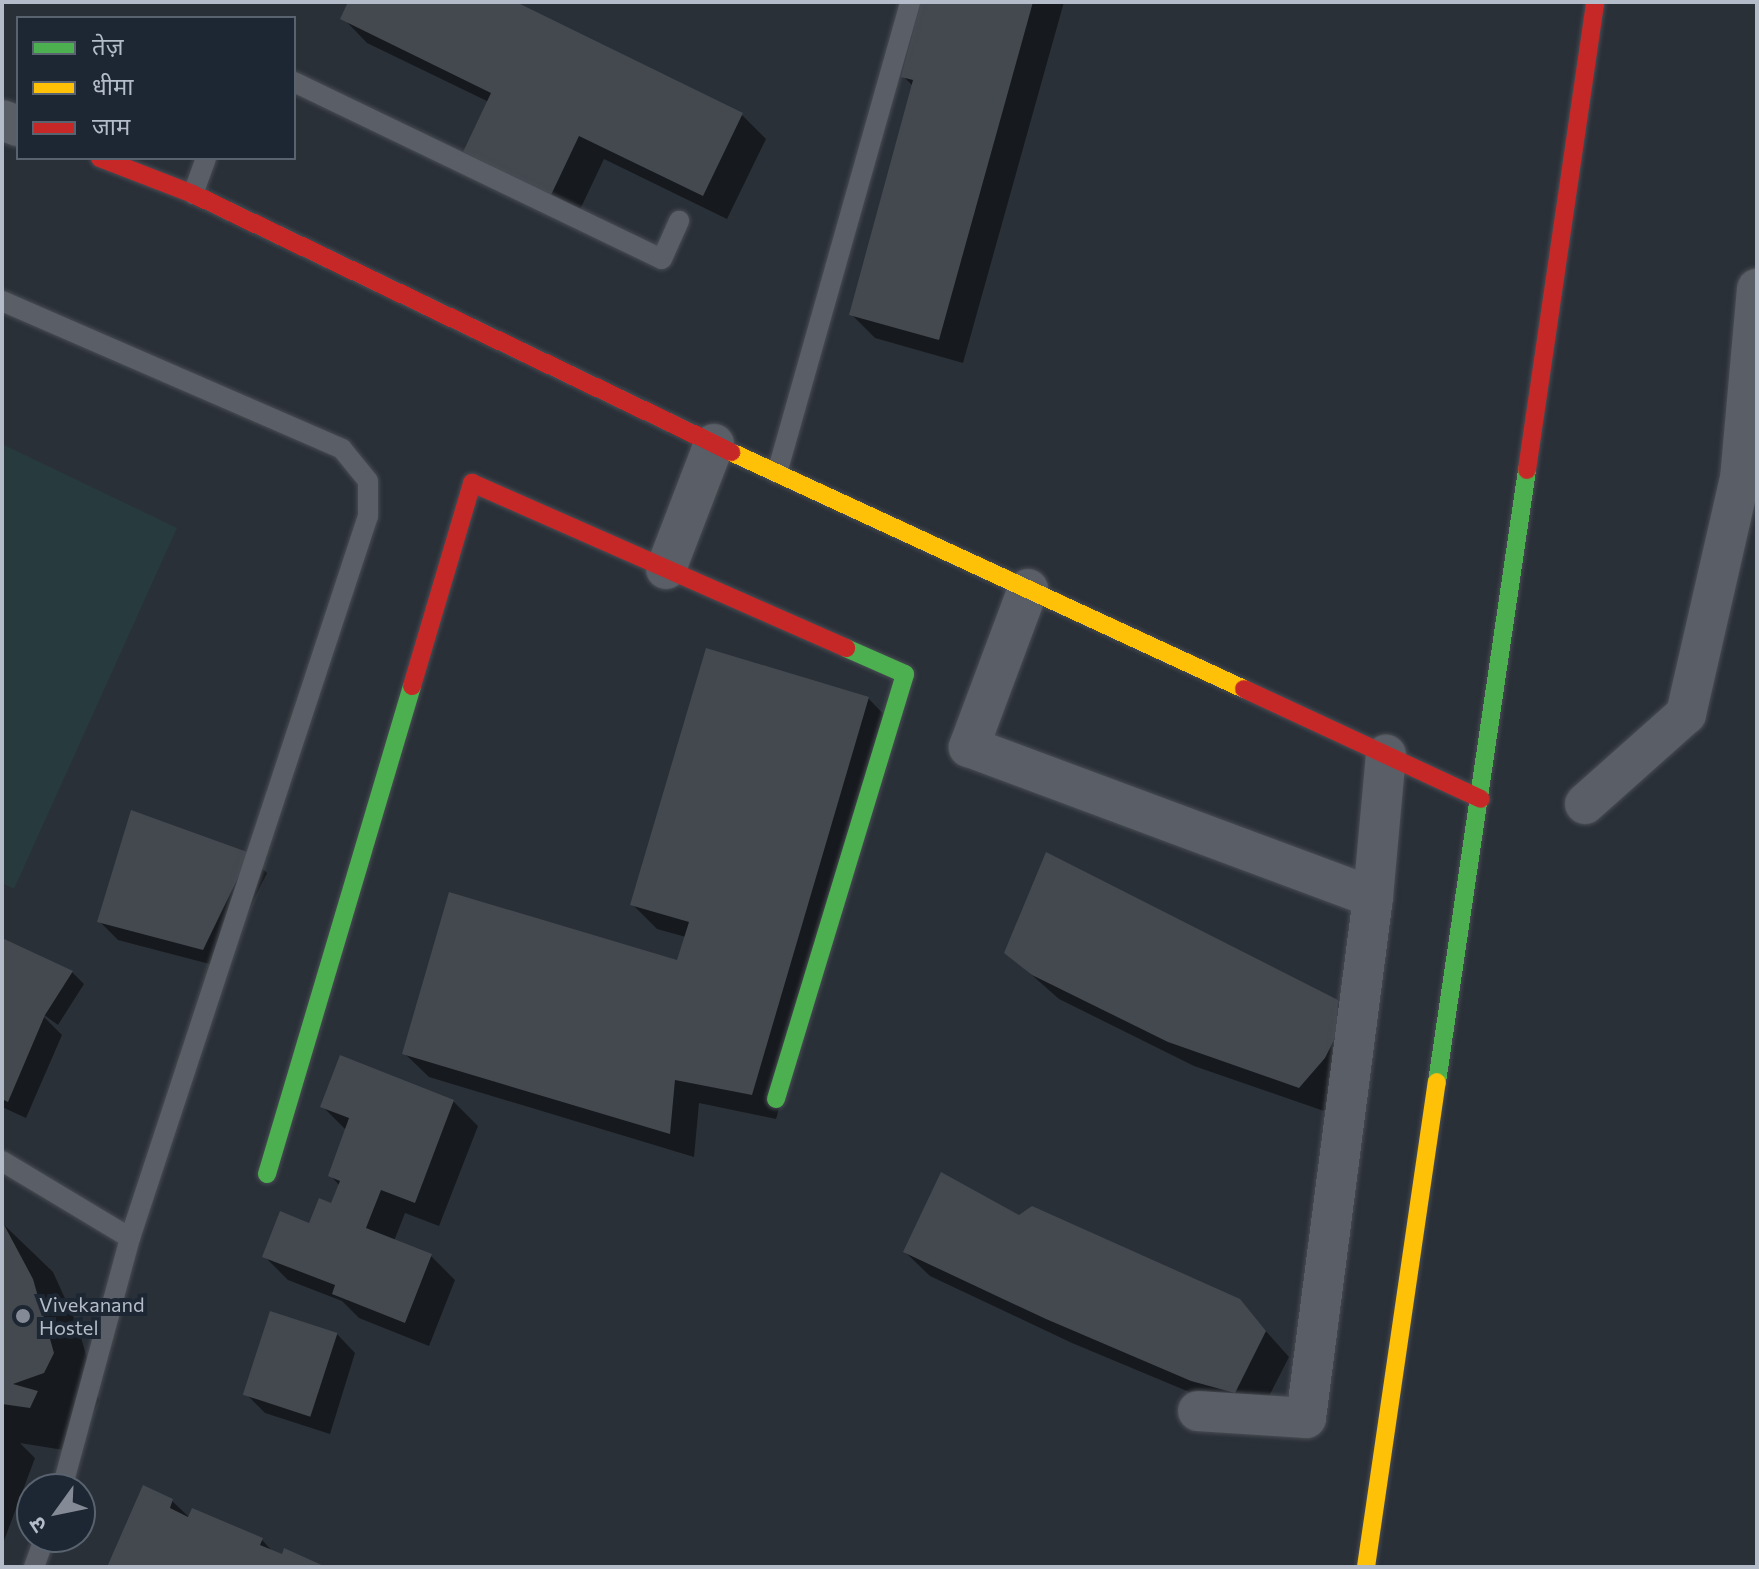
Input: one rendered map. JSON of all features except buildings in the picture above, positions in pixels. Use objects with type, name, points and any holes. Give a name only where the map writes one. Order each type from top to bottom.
[{"type":"street","points":[[1366,1567],[1481,799],[1595,2]]},
{"type":"street","points":[[105,160],[193,194],[714,444],[1481,799]]},
{"type":"street","points":[[1585,804],[1686,714],[1740,479],[1757,289]]},
{"type":"street","points":[[666,569],[714,444]]},
{"type":"street","points":[[267,1174],[472,483],[905,674],[776,1099]]},
{"type":"street","points":[[1028,589],[969,747],[1373,897]]},
{"type":"street","points":[[1198,1411],[1306,1418],[1373,897],[1386,755]]},
{"type":"lane","points":[[777,473],[910,2]]},
{"type":"lane","points":[[296,83],[662,259],[679,221]]},
{"type":"lane","points":[[193,194],[205,160]]},
{"type":"lane","points":[[2,301],[342,449],[368,481],[368,516],[130,1238],[66,1473]]},
{"type":"lane","points":[[2,1161],[130,1238]]},
{"type":"green space","points":[[2,444],[177,528],[14,889],[2,883]]},
{"type":"traffic: fast","points":[[1437,1082],[1527,470]]},
{"type":"traffic: fast","points":[[776,1099],[905,674],[846,648]]},
{"type":"traffic: fast","points":[[267,1174],[412,686]]},
{"type":"traffic: slow","points":[[731,452],[1244,689]]},
{"type":"traffic: slow","points":[[1366,1567],[1437,1082]]},
{"type":"traffic: jam","points":[[1527,470],[1595,2]]},
{"type":"traffic: jam","points":[[105,160],[193,194],[731,452]]},
{"type":"traffic: jam","points":[[412,686],[472,483],[846,648]]},
{"type":"traffic: jam","points":[[1244,689],[1481,799]]},
{"type":"place","name":"Vivekanand Hostel","points":[[23,1316]]}]
